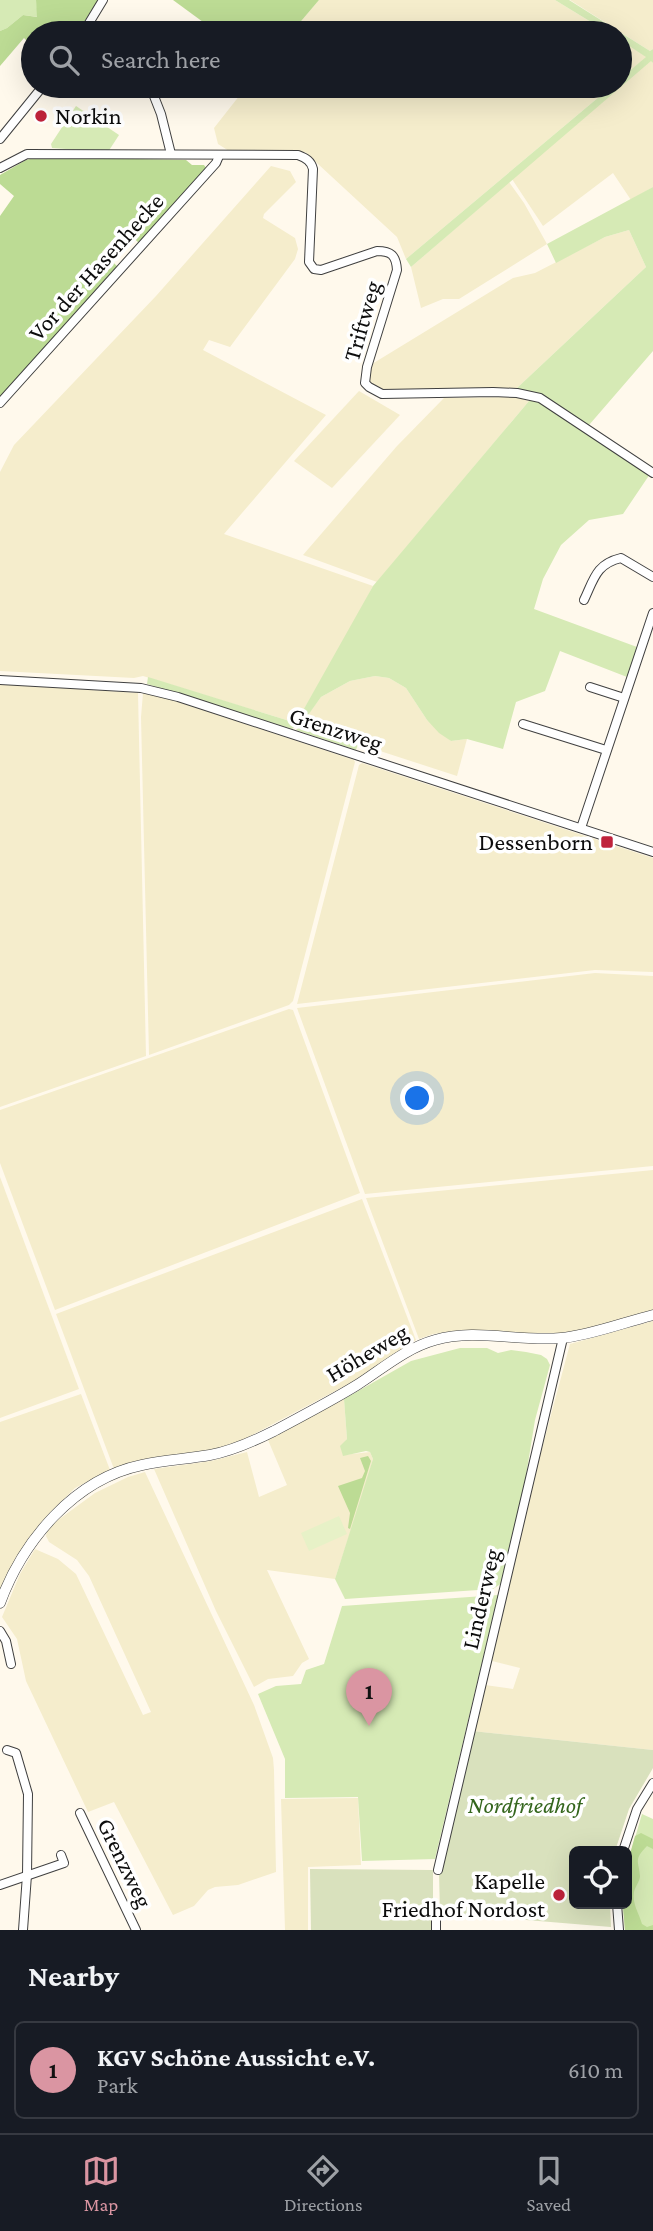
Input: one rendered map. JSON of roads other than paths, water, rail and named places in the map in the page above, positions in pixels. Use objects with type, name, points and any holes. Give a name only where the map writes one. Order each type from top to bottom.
[{"type":"street","points":[[90,21],[103,0]]},
{"type":"street","points":[[0,139],[33,98]]},
{"type":"street","points":[[155,98],[171,154]]},
{"type":"street","name":"Triftweg","points":[[0,168],[27,154],[305,157],[312,163],[314,179],[309,262],[314,269],[321,270],[377,251],[393,254],[397,270],[367,367],[365,383],[369,387],[382,394],[493,392],[541,398],[653,473]]},
{"type":"street","name":"Vor der Hasenhecke","points":[[0,403],[216,163],[219,156]]},
{"type":"street","points":[[584,600],[600,569],[611,561],[621,558],[653,578]]},
{"type":"street","points":[[581,828],[653,613]]},
{"type":"street","name":"Grenzweg","points":[[0,680],[141,688],[178,697],[653,852]]},
{"type":"street","points":[[590,687],[624,698]]},
{"type":"street","points":[[523,724],[606,750]]},
{"type":"street","name":"Höheweg","points":[[0,1603],[20,1559],[52,1517],[79,1494],[105,1479],[139,1465],[212,1455],[241,1446],[356,1385],[419,1345],[436,1339],[462,1334],[524,1340],[563,1338],[653,1315]]},
{"type":"street","name":"Linderweg","points":[[438,1870],[563,1338]]},
{"type":"street","points":[[1,1632],[11,1664]]},
{"type":"street","points":[[7,1750],[16,1753],[28,1794],[23,1930]]},
{"type":"street","points":[[625,1846],[637,1809],[653,1783]]},
{"type":"street","name":"Grenzweg","points":[[80,1813],[136,1930]]},
{"type":"street","points":[[0,1885],[64,1863],[61,1855]]},
{"type":"street","points":[[617,1909],[619,1930]]},
{"type":"street","points":[[436,1911],[436,1930]]},
{"type":"place","name":"Norkin","points":[[41,116]]},
{"type":"place","name":"Dessenborn","points":[[607,842]]},
{"type":"place","name":"KGV Schöne Aussicht e.V.","points":[[369,1726]]},
{"type":"place","name":"Kapelle Friedhof Nordost","points":[[559,1895]]},
{"type":"park label","name":"Nordfriedhof","points":[[525,1805]]}]
